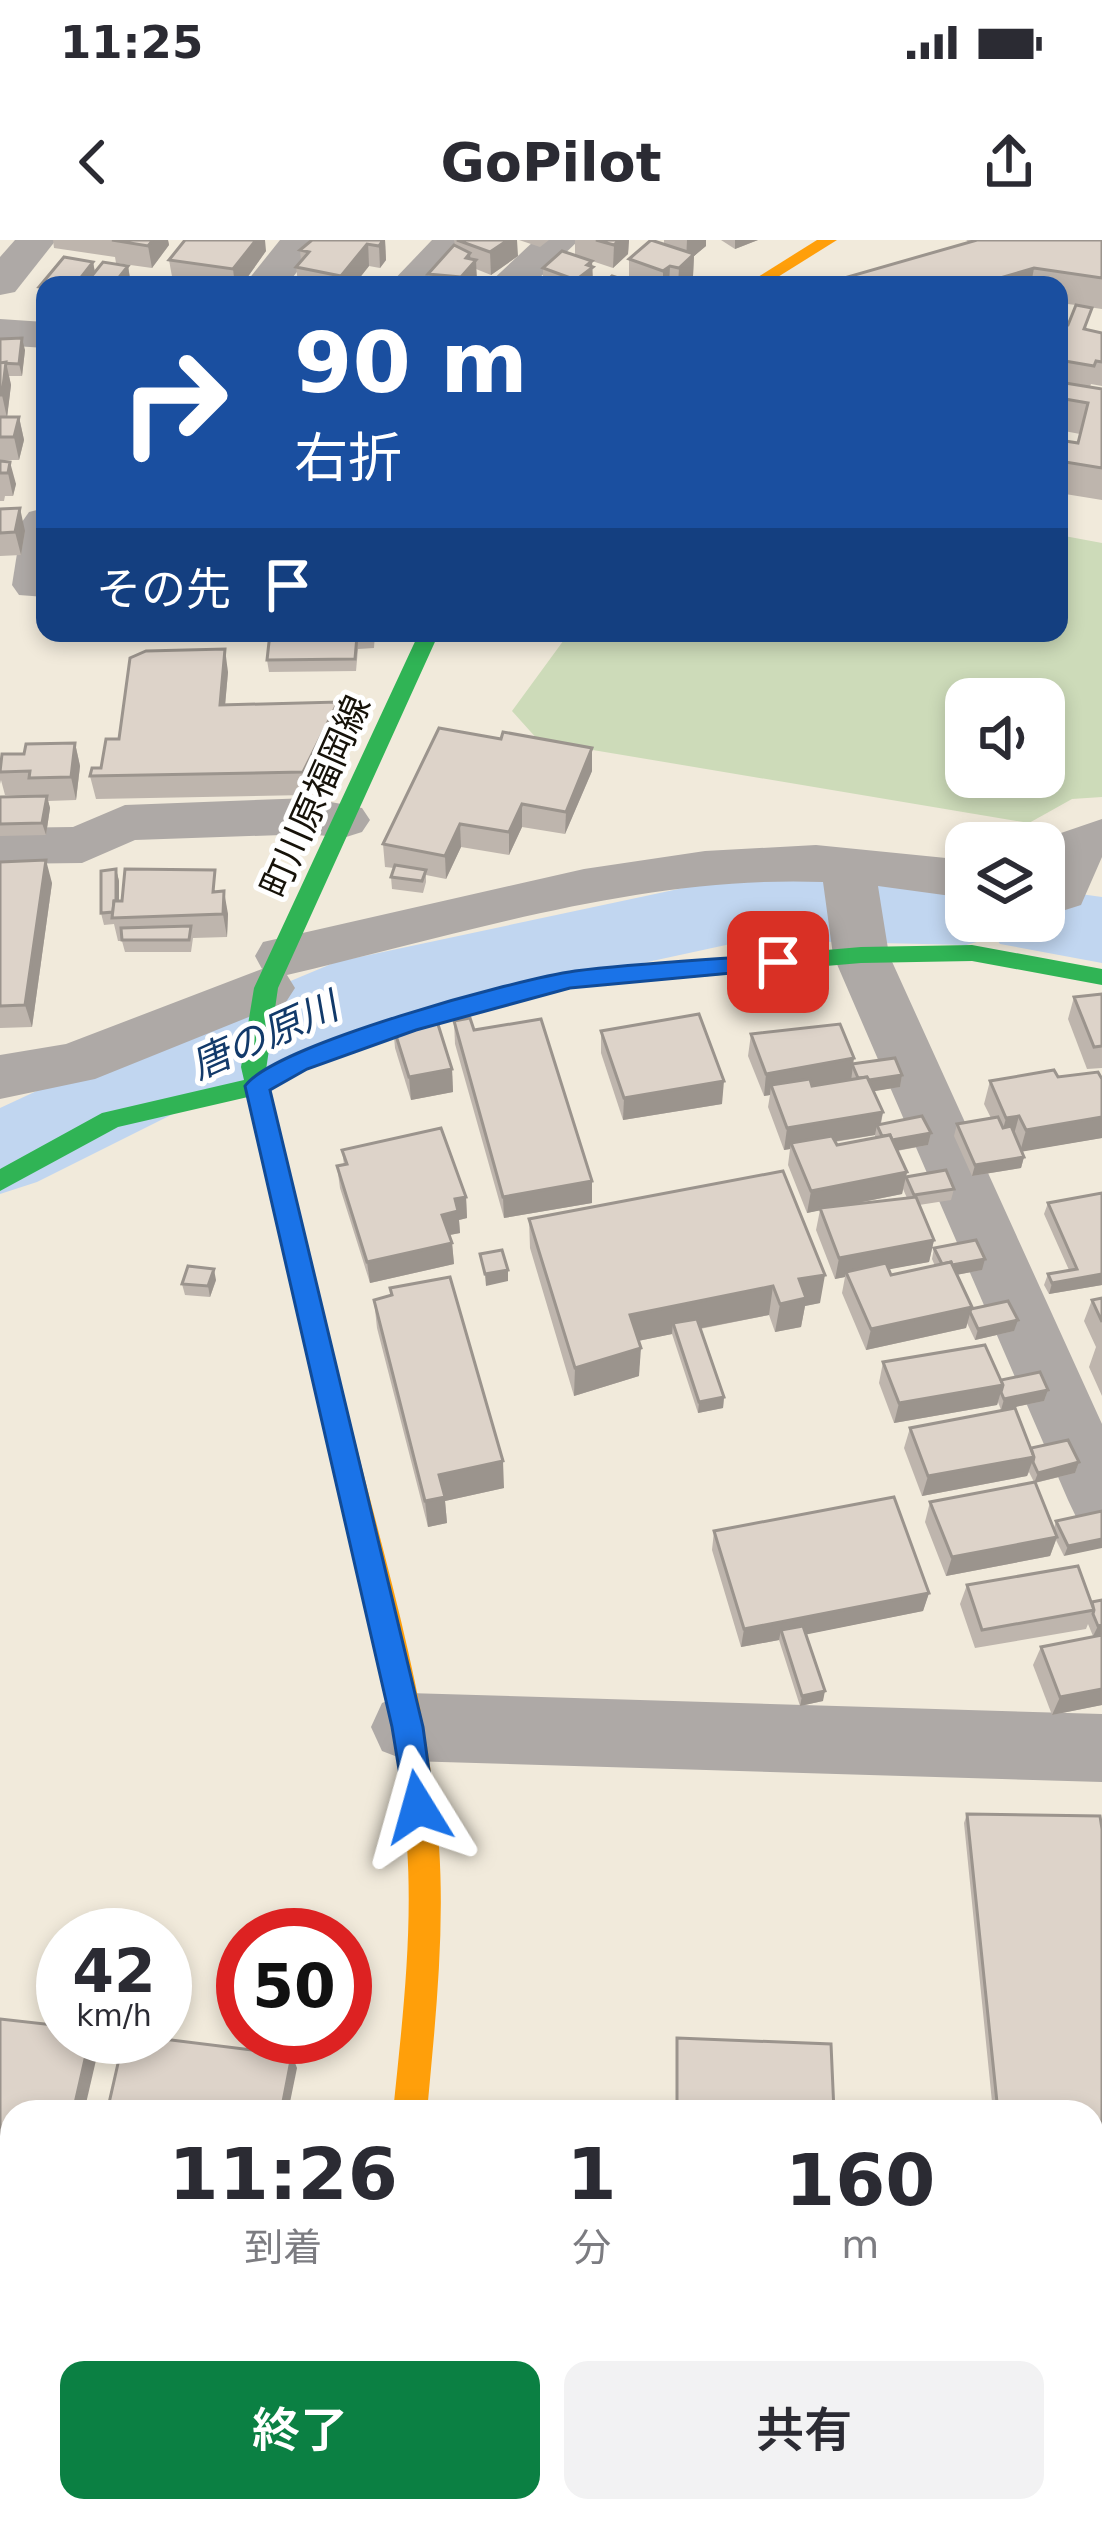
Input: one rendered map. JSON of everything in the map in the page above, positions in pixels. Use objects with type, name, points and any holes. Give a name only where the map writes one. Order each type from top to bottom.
[{"type":"main road","points":[[768,276],[829,240]]},
{"type":"main road","name":"町川原福岡線","points":[[255,1077],[274,972],[425,642]]},
{"type":"main road","points":[[0,1181],[111,1119],[255,1077],[410,1022],[570,980],[861,956],[972,953],[1102,977]]},
{"type":"main road","points":[[255,1077],[408,1727],[423,1847],[421,1990],[411,2100]]},
{"type":"street","points":[[0,283],[36,240]]},
{"type":"street","points":[[272,276],[301,240]]},
{"type":"street","points":[[419,276],[454,240]]},
{"type":"street","points":[[518,276],[559,240]]},
{"type":"street","points":[[0,332],[36,334]]},
{"type":"street","points":[[27,584],[36,553]]},
{"type":"street","points":[[0,846],[82,844],[124,823],[310,816],[343,820]]},
{"type":"street","points":[[1069,893],[1076,847],[1102,837]]},
{"type":"street","points":[[0,1077],[74,1064],[274,972],[618,883],[766,864],[848,865],[945,877]]},
{"type":"street","points":[[848,865],[861,956],[1102,1501]]},
{"type":"street","points":[[408,1727],[1102,1748]]},
{"type":"green space","points":[[1068,537],[1102,543],[1102,797],[1072,799],[1023,822],[539,741],[512,711],[562,642],[1068,642]]},
{"type":"building","points":[[112,240],[153,240],[148,246]]},
{"type":"building","points":[[185,240],[256,240],[233,269],[169,260]]},
{"type":"building","points":[[312,240],[383,240],[379,246],[367,244],[341,276],[296,267],[309,252],[300,250]]},
{"type":"building","points":[[457,240],[508,240],[490,252]]},
{"type":"building","points":[[651,240],[694,254],[679,268],[670,266],[663,271],[629,259]]},
{"type":"building","points":[[977,240],[1102,240],[1102,278],[1034,268],[1007,276],[851,276]]},
{"type":"building","points":[[454,245],[470,253],[466,258],[476,260],[462,276],[428,274]]},
{"type":"building","points":[[562,251],[592,261],[587,265],[593,267],[581,276],[543,268]]},
{"type":"building","points":[[64,257],[93,262],[82,276],[48,276]]},
{"type":"building","points":[[103,262],[128,266],[120,276],[92,276]]},
{"type":"building","points":[[1076,305],[1092,308],[1084,329],[1102,333],[1102,362],[1094,366],[1068,362],[1068,325]]},
{"type":"building","points":[[22,338],[19,364],[0,363],[0,339]]},
{"type":"building","points":[[6,362],[2,395],[0,395],[0,363]]},
{"type":"building","points":[[1068,383],[1102,389],[1102,468],[1068,462],[1068,441],[1078,443],[1088,403],[1068,400]]},
{"type":"building","points":[[0,417],[19,417],[14,437],[0,437]]},
{"type":"building","points":[[0,461],[10,462],[8,473],[0,473]]},
{"type":"building","points":[[20,508],[15,532],[0,533],[0,509]]},
{"type":"building","points":[[269,642],[356,642],[355,659],[267,660]]},
{"type":"building","points":[[225,649],[220,705],[338,702],[303,772],[90,776],[92,768],[101,768],[106,739],[119,739],[130,658],[146,651]]},
{"type":"building","points":[[439,728],[501,739],[503,732],[592,748],[566,812],[522,804],[509,832],[460,824],[445,856],[383,844]]},
{"type":"building","points":[[75,743],[71,777],[29,778],[30,771],[0,772],[2,754],[24,754],[26,744]]},
{"type":"building","points":[[47,796],[42,823],[0,824],[0,797]]},
{"type":"building","points":[[46,860],[25,1005],[0,1006],[0,862]]},
{"type":"building","points":[[395,865],[426,870],[422,881],[391,877]]},
{"type":"building","points":[[116,869],[113,912],[101,913],[101,871]]},
{"type":"building","points":[[125,869],[215,870],[213,892],[224,891],[223,914],[112,918],[114,901],[122,901]]},
{"type":"building","points":[[191,926],[189,940],[122,940],[121,928]]},
{"type":"building","points":[[1102,994],[1102,1046],[1094,1047],[1074,997]]},
{"type":"building","points":[[699,1014],[724,1081],[624,1098],[601,1031]]},
{"type":"building","points":[[436,1018],[452,1069],[409,1077],[393,1026]]},
{"type":"building","points":[[470,1018],[474,1030],[541,1019],[592,1181],[503,1197],[454,1021]]},
{"type":"building","points":[[840,1024],[854,1058],[766,1074],[751,1034]]},
{"type":"building","points":[[895,1058],[902,1075],[858,1078],[852,1064]]},
{"type":"building","points":[[1054,1070],[1058,1077],[1098,1072],[1102,1117],[1026,1130],[1019,1116],[1006,1118],[990,1081]]},
{"type":"building","points":[[867,1077],[883,1112],[787,1128],[771,1085],[810,1079],[812,1086]]},
{"type":"building","points":[[922,1116],[931,1133],[892,1140],[890,1135],[882,1136],[877,1125]]},
{"type":"building","points":[[998,1117],[1003,1128],[1011,1126],[1024,1157],[975,1165],[957,1124]]},
{"type":"building","points":[[441,1128],[466,1197],[455,1199],[458,1211],[442,1215],[452,1243],[367,1262],[337,1166],[347,1164],[342,1150]]},
{"type":"building","points":[[890,1135],[907,1172],[811,1191],[791,1143],[832,1136],[837,1145]]},
{"type":"building","points":[[946,1170],[954,1189],[914,1195],[906,1177]]},
{"type":"building","points":[[783,1171],[825,1275],[799,1279],[806,1298],[780,1304],[773,1286],[630,1315],[641,1348],[575,1368],[529,1219]]},
{"type":"building","points":[[1102,1193],[1102,1274],[1052,1283],[1048,1274],[1077,1269],[1048,1203]]},
{"type":"building","points":[[916,1197],[934,1240],[839,1258],[820,1208]]},
{"type":"building","points":[[976,1240],[985,1259],[942,1264],[934,1248]]},
{"type":"building","points":[[502,1250],[508,1270],[485,1274],[480,1254]]},
{"type":"building","points":[[951,1262],[972,1307],[871,1329],[846,1272],[886,1263],[891,1275]]},
{"type":"building","points":[[188,1266],[214,1269],[208,1286],[182,1284]]},
{"type":"building","points":[[450,1277],[503,1461],[439,1475],[445,1497],[425,1501],[374,1300],[392,1295],[390,1288]]},
{"type":"building","points":[[1102,1298],[1102,1322],[1092,1300]]},
{"type":"building","points":[[1008,1301],[1018,1320],[978,1329],[971,1309]]},
{"type":"building","points":[[697,1319],[724,1397],[699,1402],[673,1323]]},
{"type":"building","points":[[985,1345],[1003,1385],[899,1403],[883,1362]]},
{"type":"building","points":[[1040,1372],[1048,1390],[1004,1399],[1001,1380]]},
{"type":"building","points":[[1015,1408],[1034,1457],[928,1476],[910,1428]]},
{"type":"building","points":[[1068,1440],[1079,1462],[1038,1473],[1031,1448]]},
{"type":"building","points":[[1035,1482],[1057,1537],[952,1557],[930,1502]]},
{"type":"building","points":[[894,1497],[929,1593],[744,1629],[714,1531]]},
{"type":"building","points":[[1102,1511],[1102,1539],[1068,1546],[1056,1521]]},
{"type":"building","points":[[1078,1566],[1094,1610],[982,1630],[967,1585]]},
{"type":"building","points":[[1102,1600],[1102,1625],[1098,1626],[1092,1602]]},
{"type":"building","points":[[803,1626],[825,1691],[802,1696],[781,1630]]},
{"type":"building","points":[[1102,1635],[1102,1689],[1060,1697],[1041,1647]]},
{"type":"building","points":[[967,1814],[1100,1816],[1102,2100],[997,2100]]},
{"type":"building","points":[[0,2019],[36,2023],[36,2064],[84,2064],[76,2100],[0,2100]]},
{"type":"building","points":[[677,2038],[831,2044],[833,2100],[677,2100]]},
{"type":"building","points":[[192,2043],[216,2046],[216,2064],[290,2064],[283,2100],[110,2100],[118,2064],[192,2064]]},
{"type":"waterway","name":"唐の原川","points":[[0,1154],[163,1075],[371,987],[749,907],[945,912]]},
{"type":"waterway","name":"唐の原川","points":[[1065,925],[1102,930]]},
{"type":"traffic: fast","points":[[337,1424],[253,1067],[266,988],[425,642]]},
{"type":"traffic: fast","points":[[0,1181],[111,1119],[257,1086],[299,1062],[410,1022],[570,980],[861,955],[972,953],[1102,977]]},
{"type":"traffic: slow","points":[[768,276],[829,240]]},
{"type":"traffic: slow","points":[[337,1424],[389,1634],[418,1793],[424,1912],[411,2100]]},
{"type":"route","points":[[418,1807],[408,1727],[257,1086],[299,1062],[410,1022],[570,980],[778,962]]}]
